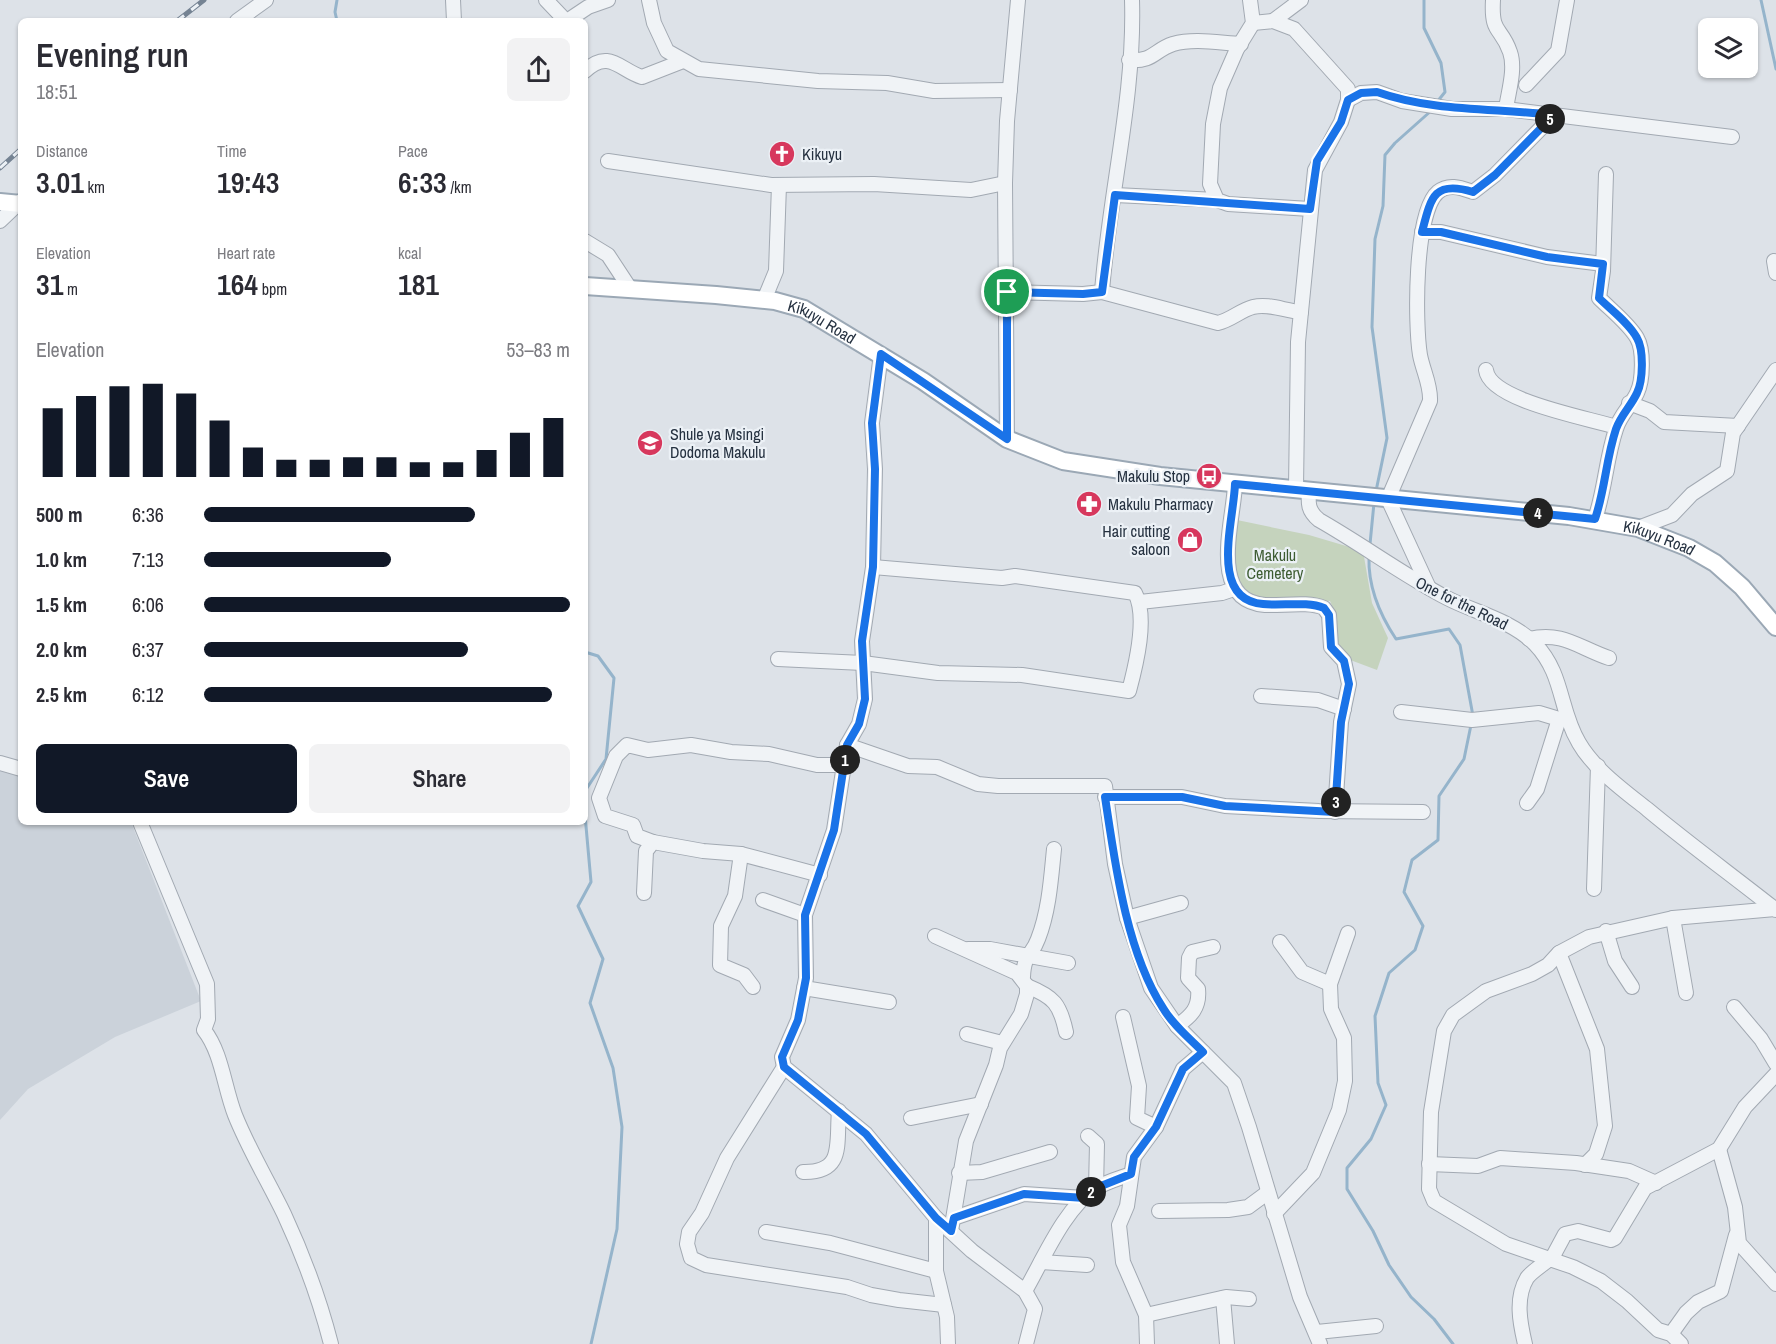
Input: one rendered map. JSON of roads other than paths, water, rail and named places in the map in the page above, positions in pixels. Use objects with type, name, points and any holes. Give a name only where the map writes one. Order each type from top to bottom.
[{"type":"main road","points":[[0,202],[18,203]]},
{"type":"main road","name":"Kikuyu Road","points":[[588,286],[764,300],[804,309],[881,354],[1007,439],[1063,461],[1103,469],[1235,484],[1595,519],[1638,528],[1689,548],[1715,563],[1742,586],[1776,627]]},
{"type":"street","points":[[241,18],[266,0]]},
{"type":"street","points":[[453,0],[454,18]]},
{"type":"street","points":[[546,0],[564,18]]},
{"type":"street","points":[[571,18],[583,10],[609,0]]},
{"type":"street","points":[[649,0],[661,41],[667,51],[699,69],[818,81],[887,83],[934,91],[1010,90]]},
{"type":"street","points":[[1007,439],[1005,183],[1018,0]]},
{"type":"street","points":[[1102,292],[1129,60],[1132,0]]},
{"type":"street","points":[[1217,200],[1210,184],[1213,124],[1220,88],[1253,23],[1250,0]]},
{"type":"street","points":[[1273,21],[1301,0]]},
{"type":"street","points":[[1493,0],[1491,21],[1510,52],[1511,68],[1506,109]]},
{"type":"street","points":[[1526,85],[1558,51],[1567,0]]},
{"type":"street","points":[[1253,23],[1273,21],[1294,29],[1348,89],[1348,100],[1341,122],[1317,161],[1310,209],[1301,312],[1303,489]]},
{"type":"street","points":[[1129,60],[1143,61],[1173,44],[1202,42],[1241,44]]},
{"type":"street","points":[[588,68],[592,65],[614,62],[642,77],[683,61]]},
{"type":"street","points":[[1348,100],[1361,93],[1377,92],[1402,101],[1435,106],[1506,109],[1732,137]]},
{"type":"street","points":[[1429,588],[1379,498],[1430,401],[1420,354],[1419,246],[1422,232],[1432,199],[1439,191],[1453,186],[1473,192],[1495,175],[1554,115]]},
{"type":"street","points":[[608,161],[779,185],[874,184],[971,190],[1005,183]]},
{"type":"street","points":[[1595,519],[1602,501],[1605,466],[1616,427],[1637,392],[1640,350],[1638,338],[1599,298],[1603,264],[1606,174]]},
{"type":"street","points":[[764,300],[776,271],[779,185]]},
{"type":"street","points":[[1115,195],[1217,200],[1249,206],[1310,209]]},
{"type":"street","points":[[0,221],[18,205]]},
{"type":"street","points":[[1422,232],[1441,232],[1547,257],[1603,264]]},
{"type":"street","points":[[588,243],[608,255],[631,290]]},
{"type":"street","points":[[1007,292],[1083,294],[1102,292],[1218,323],[1231,320],[1252,307],[1272,306],[1301,312]]},
{"type":"street","points":[[881,354],[872,423],[875,469],[873,567],[862,641],[865,699],[859,724],[847,745],[834,830],[805,915],[804,988],[798,1020],[782,1057],[784,1067],[866,1134],[936,1218],[952,1224],[972,1251],[1025,1291],[1035,1310],[1026,1344]]},
{"type":"street","points":[[1486,370],[1487,377],[1493,384],[1517,398],[1616,427]]},
{"type":"street","points":[[1638,528],[1672,514],[1692,494],[1726,471],[1733,433],[1776,370]]},
{"type":"street","points":[[1629,403],[1650,411],[1664,422],[1738,426]]},
{"type":"street","points":[[1235,484],[1228,568],[1234,589],[1255,604],[1316,605],[1328,611],[1331,647],[1344,661],[1349,684],[1344,709],[1335,812]]},
{"type":"street","name":"One for the Road","points":[[1303,489],[1311,513],[1429,588],[1500,620],[1529,639],[1548,659],[1556,673],[1564,719],[1579,743],[1598,766],[1620,788],[1775,909]]},
{"type":"street","points":[[778,659],[863,663],[938,673],[1022,675],[1129,690],[1135,667],[1140,602],[1135,593],[1015,576],[1002,578],[873,567]]},
{"type":"street","points":[[1140,602],[1234,589]]},
{"type":"street","points":[[1529,639],[1545,635],[1561,637],[1609,658]]},
{"type":"street","points":[[1261,696],[1318,700],[1344,709]]},
{"type":"street","points":[[1401,712],[1472,720],[1539,713],[1564,719],[1537,789],[1527,803]]},
{"type":"street","points":[[847,745],[908,766],[937,767],[978,784],[1105,786],[1115,864],[1127,918],[1151,988],[1177,1026],[1234,1083],[1300,1297],[1318,1338],[1376,1326]]},
{"type":"street","points":[[820,875],[741,854],[703,851],[653,842],[637,836],[633,825],[605,816],[599,798],[616,756],[627,746],[648,750],[691,746],[731,752],[769,754],[817,765],[844,765]]},
{"type":"street","points":[[0,763],[18,768]]},
{"type":"street","points":[[1594,889],[1598,766]]},
{"type":"street","points":[[1105,797],[1182,797],[1225,806],[1335,812],[1423,812]]},
{"type":"street","points":[[141,825],[207,984],[208,1019],[204,1029],[216,1050],[231,1105],[251,1151],[285,1215],[331,1344]]},
{"type":"street","points":[[644,893],[646,851],[653,842]]},
{"type":"street","points":[[952,1224],[966,1141],[1002,1043],[1021,1014],[1027,994],[1026,955],[1038,941],[1050,884],[1053,849]]},
{"type":"street","points":[[741,854],[735,896],[721,926],[720,965],[744,975],[753,987]]},
{"type":"street","points":[[762,900],[805,915]]},
{"type":"street","points":[[1127,918],[1181,903]]},
{"type":"street","points":[[1681,1344],[1671,1334],[1658,1330],[1601,1281],[1506,1244],[1434,1201],[1429,1189],[1429,1164],[1433,1098],[1444,1031],[1453,1015],[1486,991],[1548,965],[1559,953],[1589,936],[1673,918],[1775,909]]},
{"type":"street","points":[[1673,918],[1686,993]]},
{"type":"street","points":[[1606,932],[1615,961],[1632,987]]},
{"type":"street","points":[[1274,1214],[1313,1173],[1339,1110],[1345,1081],[1344,1038],[1331,1009],[1330,984],[1348,933]]},
{"type":"street","points":[[935,936],[1025,981],[1054,1000],[1062,1011],[1066,1032]]},
{"type":"street","points":[[1280,942],[1302,972],[1330,984]]},
{"type":"street","points":[[1177,1026],[1192,1016],[1197,1008],[1198,989],[1188,978],[1189,958],[1192,952],[1213,947]]},
{"type":"street","points":[[963,949],[990,949],[1068,963]]},
{"type":"street","points":[[1559,953],[1598,1049],[1605,1126],[1596,1154],[1585,1165]]},
{"type":"street","points":[[804,988],[889,1002]]},
{"type":"street","points":[[1734,1007],[1761,1039],[1776,1064]]},
{"type":"street","points":[[1123,1017],[1139,1086],[1137,1118],[1156,1127]]},
{"type":"street","points":[[967,1034],[1002,1043]]},
{"type":"street","points":[[1147,1344],[1146,1315],[1123,1262],[1119,1231],[1127,1206],[1134,1157],[1156,1127],[1183,1069],[1203,1052]]},
{"type":"street","points":[[784,1067],[728,1158],[702,1214],[689,1232],[687,1244],[692,1258],[706,1265],[786,1279],[824,1282],[899,1300],[944,1305]]},
{"type":"street","points":[[1525,1344],[1520,1318],[1528,1276],[1550,1260],[1565,1234],[1578,1231],[1611,1240],[1615,1238],[1645,1188],[1719,1149],[1745,1107],[1776,1074]]},
{"type":"street","points":[[911,1118],[981,1104]]},
{"type":"street","points":[[803,1172],[821,1172],[830,1168],[836,1156],[839,1111]]},
{"type":"street","points":[[1088,1136],[1097,1144],[1096,1188]]},
{"type":"street","points":[[1671,1334],[1686,1313],[1698,1302],[1721,1291],[1736,1235],[1735,1207],[1719,1149]]},
{"type":"street","points":[[959,1173],[982,1172],[1050,1152]]},
{"type":"street","points":[[1429,1164],[1478,1166],[1500,1158],[1629,1171],[1656,1182]]},
{"type":"street","points":[[1025,1291],[1061,1228],[1085,1198],[1096,1188],[1131,1174]]},
{"type":"street","points":[[1159,1211],[1228,1210],[1248,1207],[1267,1193]]},
{"type":"street","points":[[952,1224],[1024,1194],[1085,1198]]},
{"type":"street","points":[[936,1218],[936,1271],[944,1305],[948,1344]]},
{"type":"street","points":[[766,1232],[830,1244],[936,1271]]},
{"type":"street","points":[[1736,1235],[1744,1251],[1776,1284]]},
{"type":"street","points":[[1041,1262],[1087,1264]]},
{"type":"street","points":[[1146,1315],[1223,1298],[1249,1299]]},
{"type":"street","points":[[1223,1298],[1227,1344]]},
{"type":"waterway","points":[[336,18],[337,0]]},
{"type":"waterway","points":[[1424,0],[1424,28],[1441,63],[1445,92],[1437,102]]},
{"type":"waterway","points":[[1761,0],[1776,69]]},
{"type":"waterway","points":[[1376,491],[1387,438],[1372,327],[1375,239],[1383,206],[1385,155],[1432,110]]},
{"type":"waterway","points":[[1370,544],[1374,503]]},
{"type":"waterway","points":[[1369,557],[1376,600],[1396,639],[1449,629],[1460,645],[1473,716]]},
{"type":"waterway","points":[[588,653],[598,656],[614,678],[606,759],[588,786]]},
{"type":"waterway","points":[[1453,1344],[1434,1319],[1411,1297],[1389,1265],[1373,1231],[1347,1189],[1347,1168],[1371,1139],[1386,1105],[1378,1083],[1375,1016],[1389,973],[1415,950],[1423,926],[1404,892],[1412,860],[1438,840],[1439,796],[1464,759],[1471,725]]},
{"type":"waterway","points":[[586,825],[591,882],[578,906],[603,959],[590,1003],[613,1068],[622,1127],[617,1229],[591,1344]]},
{"type":"railway","points":[[181,18],[204,0]]},
{"type":"railway","points":[[0,168],[18,152]]},
{"type":"place","name":"Kikuyu","points":[[782,154]]},
{"type":"place","name":"Shule ya Msingi Dodoma Makulu","points":[[650,443]]},
{"type":"place","name":"Makulu Stop","points":[[1209,476]]},
{"type":"place","name":"Makulu Pharmacy","points":[[1089,504]]},
{"type":"place","name":"Hair cutting saloon","points":[[1190,540]]},
{"type":"park label","name":"Makulu Cemetery","points":[[1275,564]]}]
